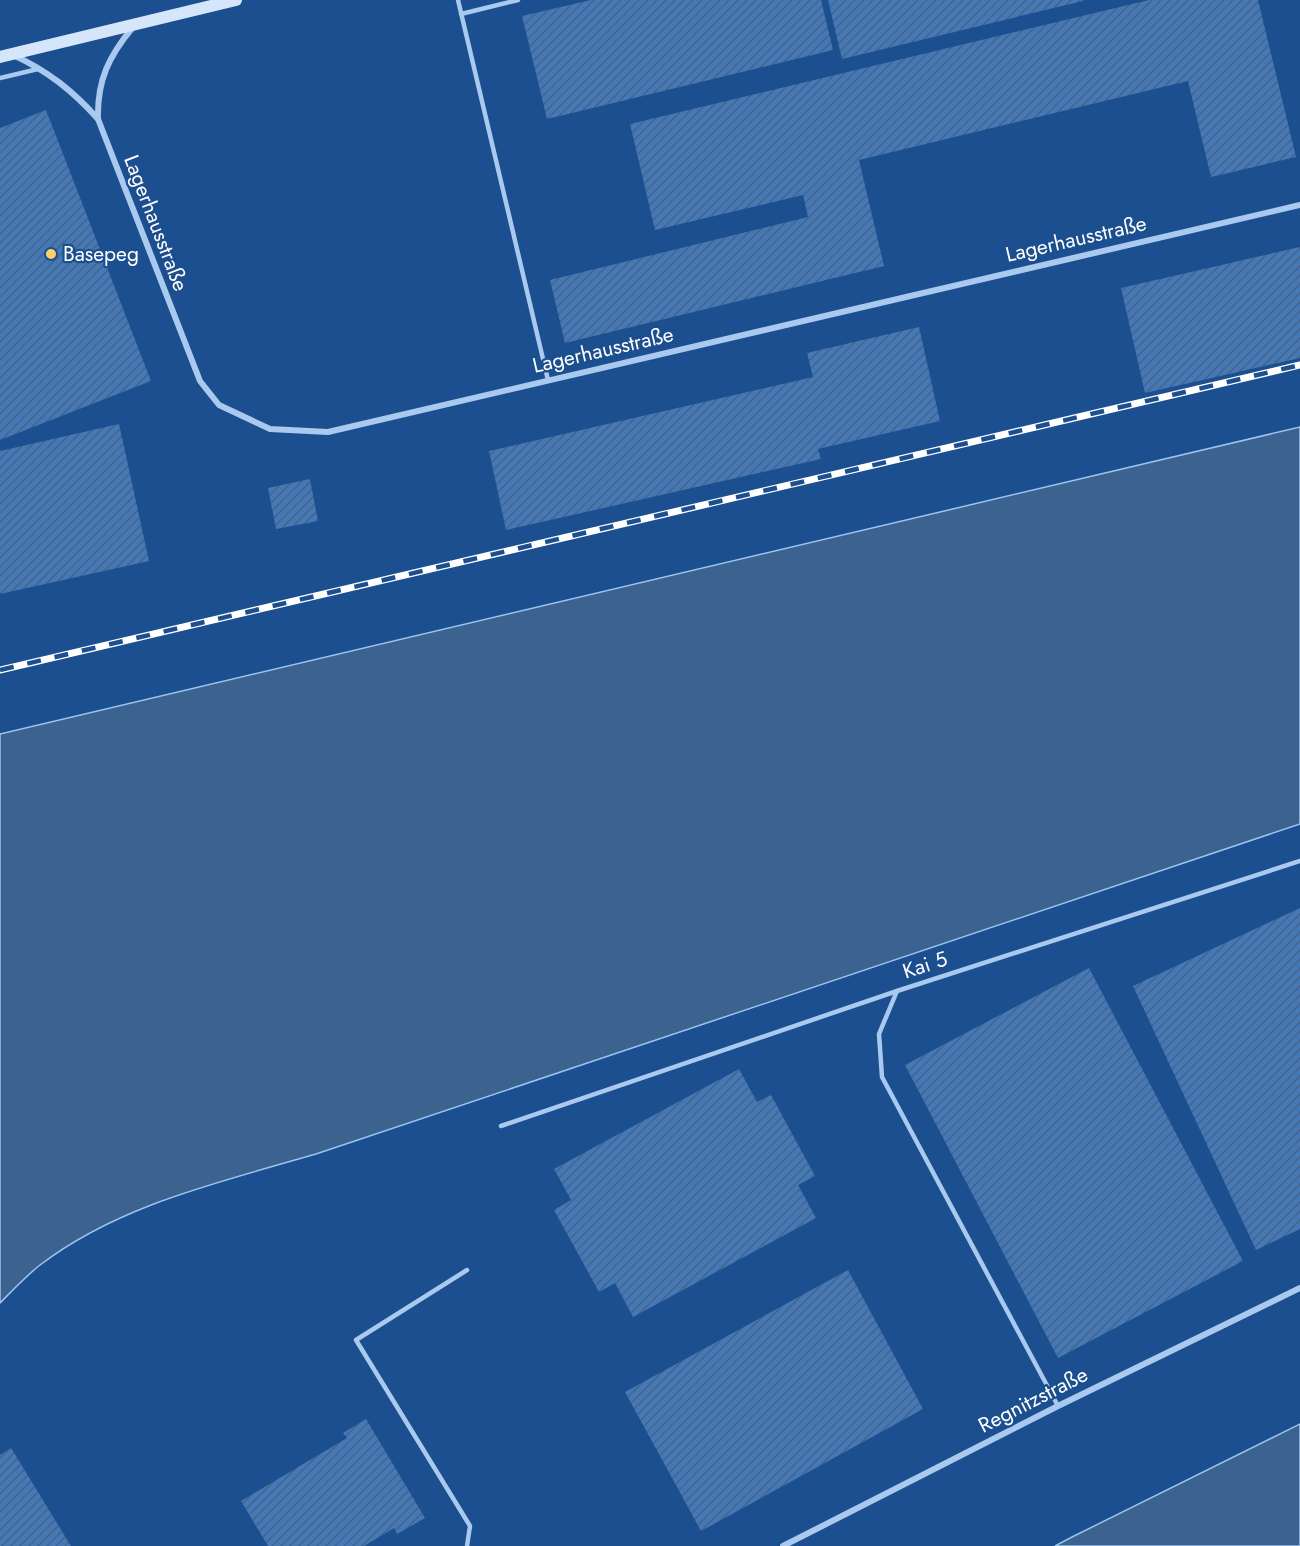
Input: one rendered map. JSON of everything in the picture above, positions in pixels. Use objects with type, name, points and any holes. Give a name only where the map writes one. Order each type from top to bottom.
[{"type":"street","points":[[5,56],[236,0]]},
{"type":"street","name":"Lagerhausstraße","points":[[98,119],[98,92],[109,61],[135,24]]},
{"type":"street","name":"Lagerhausstraße","points":[[5,56],[41,69],[79,97],[98,119],[200,381],[219,405],[270,429],[328,432],[1300,205]]},
{"type":"street","name":"Regnitzstraße","points":[[783,1546],[1058,1406],[1300,1287]]},
{"type":"lane","points":[[458,0],[548,380]]},
{"type":"lane","points":[[461,14],[518,0]]},
{"type":"lane","points":[[0,78],[41,69]]},
{"type":"lane","name":"Kai 5","points":[[1058,1406],[882,1077],[879,1034],[897,991],[1300,861]]},
{"type":"lane","points":[[501,1126],[897,991]]},
{"type":"lane","points":[[467,1270],[356,1340],[470,1526],[467,1546]]},
{"type":"water","points":[[1300,427],[1300,824],[316,1154],[172,1197],[137,1210],[71,1244],[35,1269],[0,1303],[0,734]]},
{"type":"water","points":[[1300,1424],[1300,1546],[1055,1546],[1072,1537]]},
{"type":"building","points":[[591,0],[821,0],[833,50],[547,119],[522,16]]},
{"type":"building","points":[[828,0],[1083,0],[1083,1],[842,59]]},
{"type":"building","points":[[1149,0],[1258,0],[1296,157],[1211,177],[1188,81],[859,160],[884,266],[565,343],[550,280],[808,217],[803,195],[655,230],[630,124]]},
{"type":"building","name":"Basepeg","points":[[46,110],[151,381],[0,440],[0,128]]},
{"type":"building","points":[[1300,247],[1300,358],[1145,393],[1121,288]]},
{"type":"building","points":[[919,327],[940,421],[818,449],[821,459],[506,530],[489,451],[813,377],[807,353]]},
{"type":"building","points":[[119,424],[149,561],[0,594],[0,451]]},
{"type":"building","points":[[310,479],[318,521],[276,529],[268,488]]},
{"type":"building","points":[[1300,908],[1300,1229],[1256,1250],[1133,986]]},
{"type":"building","points":[[1089,968],[1243,1261],[1058,1358],[905,1065]]},
{"type":"building","points":[[739,1069],[757,1102],[771,1095],[815,1176],[798,1185],[816,1218],[633,1317],[615,1283],[599,1292],[554,1210],[571,1200],[554,1169]]},
{"type":"building","points":[[848,1270],[923,1409],[701,1531],[625,1392]]},
{"type":"building","points":[[366,1419],[425,1518],[397,1534],[394,1528],[364,1546],[268,1546],[241,1501],[347,1438],[343,1433]]},
{"type":"building","points":[[11,1448],[71,1546],[0,1546],[0,1455]]},
{"type":"railway","points":[[0,670],[1300,365]]},
{"type":"place","name":"Basepeg","points":[[51,254]]}]
